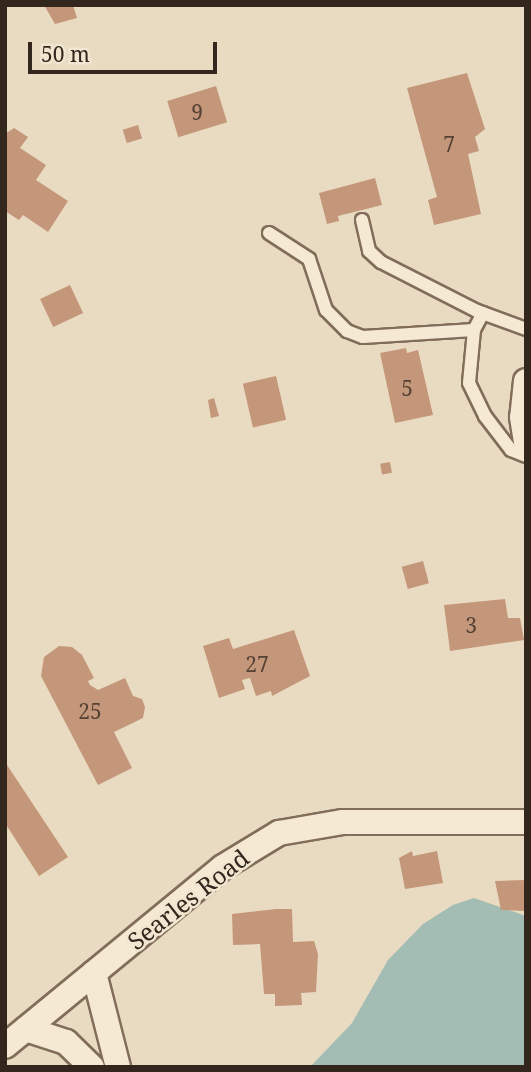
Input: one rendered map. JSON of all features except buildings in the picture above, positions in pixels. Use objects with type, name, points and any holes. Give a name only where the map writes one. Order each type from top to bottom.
[{"type":"street","points":[[526,381],[522,418],[526,443]]},
{"type":"street","name":"Searles Road","points":[[5,1046],[223,867],[279,833],[343,822],[526,822]]},
{"type":"street","points":[[94,973],[118,1067]]},
{"type":"street","points":[[26,1029],[66,1042],[92,1067]]},
{"type":"lane","points":[[362,220],[369,251],[381,262],[483,313],[526,329]]},
{"type":"lane","points":[[269,233],[309,259],[326,310],[347,331],[363,337],[474,330]]},
{"type":"lane","points":[[483,313],[474,330],[469,383],[485,416],[511,450],[526,456]]},
{"type":"water","points":[[474,898],[526,916],[526,1067],[310,1067],[352,1023],[388,960],[423,924],[453,905]]}]
